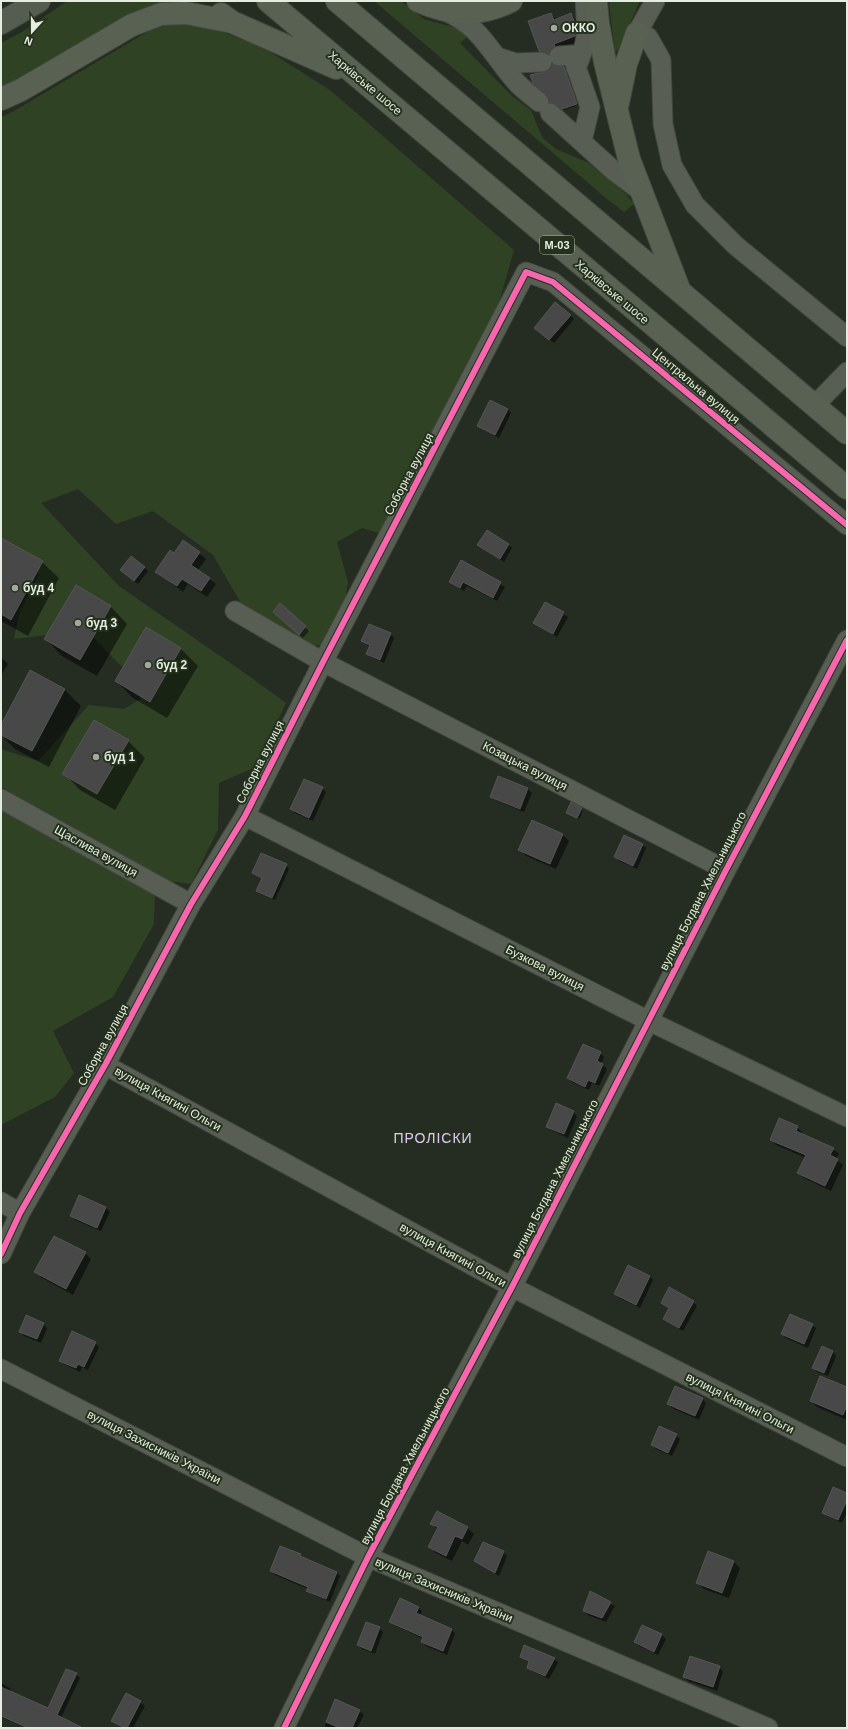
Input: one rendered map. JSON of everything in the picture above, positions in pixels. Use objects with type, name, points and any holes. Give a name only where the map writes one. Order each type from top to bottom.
[{"type":"highway","points":[[202,1],[232,22],[359,78]]},
{"type":"highway","name":"Харківське шосе","points":[[268,1],[847,488]]},
{"type":"highway","points":[[337,1],[847,433]]},
{"type":"highway","points":[[418,1],[454,13],[475,13],[500,7],[511,1]]},
{"type":"highway","points":[[596,1],[598,23],[616,112],[628,159],[679,290]]},
{"type":"highway","points":[[1,100],[21,90],[132,25],[161,14],[186,13],[232,22]]},
{"type":"highway","points":[[616,112],[626,64],[637,33]]},
{"type":"main road","points":[[1,23],[39,1]]},
{"type":"street","points":[[576,68],[584,50],[587,37],[584,1]]},
{"type":"street","points":[[654,1],[637,33],[648,37],[661,60],[663,124],[672,165],[695,206],[736,245],[847,337]]},
{"type":"street","points":[[440,9],[461,18],[476,31],[512,78],[614,171],[642,192]]},
{"type":"street","points":[[497,58],[516,64],[572,55],[590,107],[582,141]]},
{"type":"street","name":"Центральна вулиця","points":[[526,272],[553,282],[847,525]]},
{"type":"street","name":"Соборна вулиця","points":[[1,1254],[20,1213],[106,1065],[191,904],[245,816],[323,662],[526,272]]},
{"type":"street","points":[[814,406],[847,372]]},
{"type":"street","name":"Козацька вулиця","points":[[235,611],[323,662],[726,870]]},
{"type":"street","name":"вулиця Богдана Хмельницького","points":[[284,1728],[368,1557],[512,1287],[726,870],[847,640]]},
{"type":"street","name":"Щаслива вулиця","points":[[1,799],[191,904]]},
{"type":"street","name":"Бузкова вулиця","points":[[245,816],[649,1021],[847,1118]]},
{"type":"street","name":"вулиця Княгині Ольги","points":[[106,1065],[512,1287],[847,1457]]},
{"type":"street","points":[[1,1202],[20,1213]]},
{"type":"street","name":"вулиця Захисників України","points":[[1,1369],[368,1557],[768,1728]]},
{"type":"green space","points":[[67,1],[178,1],[185,6],[1,90],[1,43],[22,32]]},
{"type":"green space","points":[[374,1],[401,1],[424,19],[460,29],[467,37],[460,43],[512,96],[531,110],[542,137],[556,149],[589,163],[626,194],[634,204],[624,212],[607,199]]},
{"type":"green space","points":[[609,1],[640,1],[619,48],[615,53]]},
{"type":"green space","points":[[196,22],[262,47],[330,90],[514,250],[496,313],[382,534],[362,528],[337,542],[348,582],[344,610],[323,645],[308,646],[242,605],[213,555],[153,511],[116,524],[78,489],[41,503],[119,586],[286,703],[256,767],[219,783],[218,830],[191,884],[169,881],[1,787],[1,749],[38,761],[89,705],[124,709],[158,688],[121,666],[72,615],[55,634],[14,639],[19,614],[39,574],[1,554],[1,117],[14,111],[159,25]]},
{"type":"green space","points":[[1,808],[155,892],[154,924],[113,997],[53,1031],[74,1073],[55,1097],[1,1125]]},
{"type":"building","name":"ОККО","points":[[551,13],[554,20],[571,13],[575,23],[575,36],[554,44],[555,46],[549,54],[539,51],[528,21]]},
{"type":"building","points":[[552,64],[564,67],[577,104],[562,109],[550,102],[546,94],[533,83],[530,75],[548,71]]},
{"type":"building","points":[[555,302],[571,315],[549,340],[534,328]]},
{"type":"building","points":[[490,400],[508,409],[495,435],[477,426]]},
{"type":"building","points":[[487,530],[509,544],[500,559],[477,545]]},
{"type":"building","name":"буд 4","points":[[1,538],[43,561],[11,620],[1,614]]},
{"type":"building","points":[[183,540],[200,552],[191,565],[210,578],[201,591],[182,579],[177,586],[155,572],[170,550],[174,553]]},
{"type":"building","points":[[131,556],[145,567],[134,581],[120,570]]},
{"type":"building","points":[[461,560],[501,582],[493,598],[463,582],[460,588],[449,582]]},
{"type":"building","name":"буд 3","points":[[76,585],[111,606],[80,660],[44,639]]},
{"type":"building","points":[[545,602],[564,612],[553,634],[533,623]]},
{"type":"building","points":[[280,603],[306,626],[299,635],[273,612]]},
{"type":"building","points":[[369,624],[391,633],[380,660],[366,654],[370,645],[361,641]]},
{"type":"building","name":"буд 2","points":[[146,627],[181,648],[150,702],[115,681]]},
{"type":"building","points":[[30,670],[65,689],[32,751],[1,735],[1,725]]},
{"type":"building","name":"буд 1","points":[[94,720],[129,740],[97,794],[62,774]]},
{"type":"building","points":[[498,776],[528,788],[520,809],[490,797]]},
{"type":"building","points":[[304,779],[323,787],[309,818],[290,809]]},
{"type":"building","points":[[571,802],[582,808],[577,818],[566,813]]},
{"type":"building","points":[[532,820],[563,834],[550,864],[518,850]]},
{"type":"building","points":[[624,835],[643,844],[633,866],[614,857]]},
{"type":"building","points":[[261,853],[287,864],[272,898],[256,891],[262,878],[252,873]]},
{"type":"building","points":[[583,1044],[601,1052],[597,1061],[603,1064],[595,1083],[588,1080],[585,1087],[567,1078]]},
{"type":"building","points":[[556,1103],[574,1111],[564,1134],[546,1127]]},
{"type":"building","points":[[779,1118],[798,1126],[796,1131],[834,1148],[830,1155],[838,1159],[825,1186],[797,1173],[806,1155],[770,1140]]},
{"type":"building","points":[[79,1195],[106,1207],[97,1228],[70,1216]]},
{"type":"building","points":[[54,1236],[86,1252],[66,1289],[34,1272]]},
{"type":"building","points":[[628,1265],[650,1276],[636,1305],[614,1294]]},
{"type":"building","points":[[669,1287],[694,1301],[679,1328],[663,1319],[669,1308],[661,1303]]},
{"type":"building","points":[[790,1314],[813,1324],[804,1344],[781,1334]]},
{"type":"building","points":[[26,1315],[44,1323],[37,1339],[19,1332]]},
{"type":"building","points":[[72,1331],[96,1342],[84,1367],[78,1364],[76,1368],[59,1361]]},
{"type":"building","points":[[822,1346],[833,1351],[824,1373],[812,1368]]},
{"type":"building","points":[[820,1376],[847,1387],[847,1405],[843,1415],[810,1401]]},
{"type":"building","points":[[675,1386],[703,1398],[695,1416],[667,1404]]},
{"type":"building","points":[[659,1426],[677,1434],[668,1453],[651,1445]]},
{"type":"building","points":[[833,1487],[847,1493],[847,1500],[838,1520],[822,1513]]},
{"type":"building","points":[[437,1511],[468,1527],[462,1539],[455,1536],[446,1556],[428,1547],[438,1527],[430,1524]]},
{"type":"building","points":[[483,1542],[504,1551],[495,1573],[474,1561]]},
{"type":"building","points":[[280,1546],[301,1554],[300,1556],[337,1572],[326,1599],[306,1591],[308,1587],[270,1571]]},
{"type":"building","points":[[708,1551],[734,1561],[722,1593],[696,1583]]},
{"type":"building","points":[[590,1591],[611,1602],[602,1618],[583,1611]]},
{"type":"building","points":[[400,1598],[419,1607],[416,1613],[452,1629],[443,1651],[421,1642],[423,1637],[389,1622]]},
{"type":"building","points":[[366,1622],[380,1627],[371,1651],[357,1645]]},
{"type":"building","points":[[642,1625],[662,1634],[654,1652],[634,1642]]},
{"type":"building","points":[[524,1645],[555,1658],[545,1676],[527,1668],[529,1661],[520,1657]]},
{"type":"building","points":[[690,1656],[720,1666],[713,1687],[683,1677]]},
{"type":"building","points":[[66,1669],[77,1673],[57,1715],[83,1728],[28,1728],[1,1716],[1,1687],[48,1708]]},
{"type":"building","points":[[126,1693],[141,1701],[127,1728],[125,1728],[111,1721]]},
{"type":"building","points":[[335,1699],[360,1710],[352,1728],[340,1728],[326,1722]]},
{"type":"cycle path","points":[[1,1254],[20,1213],[105,1065],[191,904],[245,816],[323,662],[526,272],[553,282],[847,525]]},
{"type":"cycle path","points":[[284,1728],[368,1557],[512,1287],[726,870],[847,640]]},
{"type":"place","name":"ОККО","points":[[554,28]]},
{"type":"place","name":"буд 4","points":[[15,588]]},
{"type":"place","name":"буд 3","points":[[78,623]]},
{"type":"place","name":"буд 2","points":[[148,665]]},
{"type":"place","name":"буд 1","points":[[96,757]]},
{"type":"district","name":"ПРОЛІСКИ","points":[[433,1138]]}]
